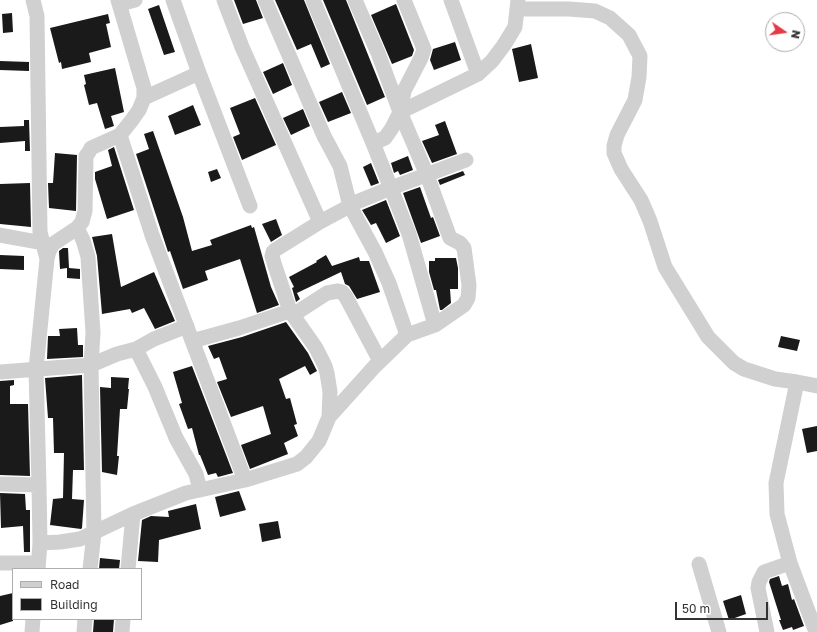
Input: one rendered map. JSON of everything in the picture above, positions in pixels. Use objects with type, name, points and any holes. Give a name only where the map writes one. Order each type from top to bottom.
[{"type":"street","points":[[33,0],[37,16],[40,232],[47,259]]},
{"type":"street","points":[[0,563],[38,566],[40,543],[36,369],[47,259],[53,244],[77,228],[82,222],[85,210],[86,156],[91,148],[120,135],[139,110],[144,98],[144,88],[119,2],[135,0]]},
{"type":"street","points":[[173,0],[199,73],[250,206]]},
{"type":"street","points":[[224,0],[242,47],[320,222]]},
{"type":"street","points":[[265,0],[324,136],[340,166],[350,206],[375,252],[389,283],[407,335]]},
{"type":"street","points":[[313,0],[373,143],[409,234],[435,325]]},
{"type":"street","points":[[40,543],[80,539],[94,534],[104,527],[133,514],[186,493],[245,480],[297,464],[306,456],[319,440],[329,417],[380,361],[407,335],[435,325],[464,305],[468,298],[469,285],[464,248],[460,243],[450,238],[378,53],[355,0]]},
{"type":"street","points":[[373,143],[385,138],[392,128],[400,112],[404,91],[422,58],[424,49],[404,0]]},
{"type":"street","points":[[451,0],[478,74]]},
{"type":"street","points":[[400,112],[478,74],[492,61],[515,27],[518,4],[594,11],[610,18],[629,35],[640,56],[639,77],[635,100],[617,135],[614,153],[617,162],[641,200],[650,221],[665,267],[708,337],[734,363],[744,369],[775,379],[817,386]]},
{"type":"street","points":[[144,98],[199,73]]},
{"type":"street","points":[[120,135],[152,235],[245,480]]},
{"type":"street","points":[[329,417],[330,392],[325,366],[316,348],[291,313],[274,263],[273,252],[280,246],[320,222],[350,206],[391,188],[466,160]]},
{"type":"street","points":[[77,228],[83,240],[88,257],[93,333],[91,365],[94,534],[90,568]]},
{"type":"street","points":[[0,235],[43,243]]},
{"type":"street","points":[[192,341],[291,313],[327,293],[338,291],[342,292],[346,297],[380,361]]},
{"type":"street","points":[[0,372],[91,365],[187,326]]},
{"type":"street","points":[[136,348],[155,387],[176,438],[196,474],[200,490]]},
{"type":"street","points":[[797,382],[776,483],[777,514],[790,563],[816,632]]},
{"type":"street","points":[[0,484],[39,485]]},
{"type":"street","points":[[128,568],[133,514]]},
{"type":"street","points":[[767,632],[758,582],[764,572],[790,563]]},
{"type":"street","points":[[700,564],[719,632]]},
{"type":"street","points":[[32,632],[33,620]]},
{"type":"street","points":[[84,632],[85,620]]},
{"type":"street","points":[[122,632],[123,620]]},
{"type":"building","points":[[234,0],[256,0],[263,18],[243,24]]},
{"type":"building","points":[[275,0],[304,0],[330,64],[321,68],[311,44],[297,50]]},
{"type":"building","points":[[323,0],[346,0],[385,97],[367,105]]},
{"type":"building","points":[[396,4],[414,50],[412,56],[392,64],[371,15]]},
{"type":"building","points":[[159,5],[175,52],[164,55],[148,9]]},
{"type":"building","points":[[12,13],[13,32],[3,33],[2,14]]},
{"type":"building","points":[[108,14],[110,23],[106,24],[111,47],[89,53],[91,62],[62,69],[50,28]]},
{"type":"building","points":[[455,42],[461,60],[434,70],[430,60],[433,49]]},
{"type":"building","points":[[531,44],[538,78],[519,82],[512,49]]},
{"type":"building","points":[[0,61],[29,62],[29,71],[0,70]]},
{"type":"building","points":[[283,63],[292,85],[273,94],[263,72]]},
{"type":"building","points":[[115,68],[124,112],[111,116],[114,126],[105,129],[97,103],[89,105],[84,85],[86,84],[84,75]]},
{"type":"building","points":[[342,92],[351,113],[328,122],[319,102]]},
{"type":"building","points":[[255,98],[276,145],[242,160],[233,137],[240,134],[230,108]]},
{"type":"building","points":[[193,105],[201,125],[175,135],[168,116]]},
{"type":"building","points":[[303,109],[310,126],[291,135],[283,118]]},
{"type":"building","points":[[24,120],[29,120],[30,151],[25,151],[25,141],[0,143],[0,127],[24,126]]},
{"type":"building","points":[[445,121],[457,154],[432,163],[422,141],[439,135],[435,125]]},
{"type":"building","points":[[153,131],[183,217],[192,251],[212,245],[210,240],[251,225],[252,228],[254,227],[271,287],[279,305],[257,313],[240,259],[205,271],[208,280],[183,289],[170,251],[168,252],[136,154],[149,149],[144,134]]},
{"type":"building","points":[[114,147],[134,210],[107,219],[95,179],[95,172],[112,166],[108,150]]},
{"type":"building","points":[[55,153],[77,155],[76,211],[49,208],[48,183],[53,183]]},
{"type":"building","points":[[408,156],[413,170],[400,175],[398,171],[394,173],[391,163]]},
{"type":"building","points":[[371,163],[379,183],[371,186],[363,167]]},
{"type":"building","points":[[217,169],[221,178],[211,182],[208,172]]},
{"type":"building","points":[[463,171],[465,175],[440,185],[438,180]]},
{"type":"building","points":[[30,183],[31,227],[0,224],[0,184]]},
{"type":"building","points":[[420,187],[431,218],[433,217],[440,236],[421,243],[403,193]]},
{"type":"building","points":[[386,200],[400,236],[386,243],[376,223],[371,225],[362,210]]},
{"type":"building","points":[[276,219],[282,235],[271,242],[262,224]]},
{"type":"building","points":[[112,234],[121,287],[154,272],[175,321],[155,329],[144,308],[132,313],[130,309],[102,314],[97,256],[92,237]]},
{"type":"building","points":[[63,248],[68,248],[69,268],[80,269],[80,279],[67,278],[67,268],[60,269],[59,251]]},
{"type":"building","points":[[0,255],[24,256],[24,270],[0,269]]},
{"type":"building","points":[[326,255],[332,266],[359,257],[360,261],[369,261],[380,292],[357,299],[349,286],[345,284],[341,272],[297,293],[289,277],[317,262],[316,261]]},
{"type":"building","points":[[435,258],[456,258],[458,268],[458,289],[450,289],[451,303],[442,310],[440,310],[436,290],[434,290],[429,272],[429,261],[435,261]]},
{"type":"building","points":[[294,287],[300,299],[296,302],[292,288]]},
{"type":"building","points":[[286,322],[308,353],[317,371],[310,375],[305,366],[279,379],[286,399],[290,398],[297,424],[294,425],[298,436],[284,443],[288,454],[250,469],[241,445],[271,434],[263,406],[231,417],[217,382],[227,379],[219,357],[214,359],[208,346],[242,337]]},
{"type":"building","points":[[77,328],[78,345],[83,345],[83,357],[47,359],[48,336],[60,336],[59,329]]},
{"type":"building","points":[[781,336],[800,340],[797,351],[778,347]]},
{"type":"building","points":[[192,366],[233,473],[218,477],[216,473],[208,475],[199,455],[192,428],[188,429],[179,404],[182,403],[173,372]]},
{"type":"building","points":[[82,375],[84,470],[73,470],[72,499],[84,500],[81,529],[50,525],[53,499],[63,498],[64,453],[54,453],[53,418],[48,418],[45,378]]},
{"type":"building","points":[[111,377],[129,378],[127,409],[120,409],[117,475],[102,472],[100,387],[111,388]]},
{"type":"building","points":[[14,380],[14,385],[10,386],[10,404],[28,404],[30,476],[0,475],[0,381]]},
{"type":"building","points":[[817,426],[817,451],[807,453],[802,429]]},
{"type":"building","points":[[239,491],[246,510],[220,517],[215,497]]},
{"type":"building","points":[[0,493],[25,494],[26,510],[30,510],[30,552],[24,552],[23,526],[1,528]]},
{"type":"building","points":[[196,504],[201,529],[159,540],[158,562],[138,561],[142,520],[151,516],[169,517],[168,511]]},
{"type":"building","points":[[278,521],[281,538],[262,542],[259,524]]},
{"type":"building","points":[[100,558],[120,560],[119,568],[99,568]]},
{"type":"building","points":[[779,576],[782,586],[788,584],[792,600],[794,599],[804,626],[793,630],[792,627],[783,630],[769,582],[770,579]]},
{"type":"building","points":[[12,593],[13,621],[0,625],[0,596]]},
{"type":"building","points":[[741,595],[746,614],[729,620],[723,601]]},
{"type":"building","points":[[94,620],[114,620],[113,632],[93,632]]}]
